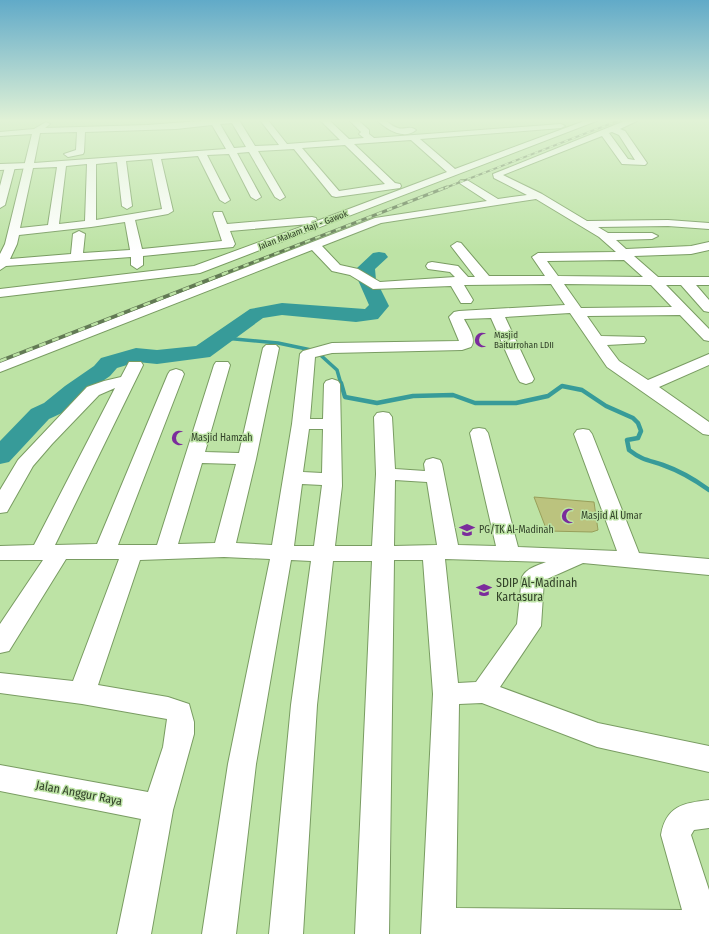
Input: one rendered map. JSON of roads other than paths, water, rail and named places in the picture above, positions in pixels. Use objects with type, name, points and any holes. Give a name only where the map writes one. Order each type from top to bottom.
[{"type":"main road","points":[[5,167],[29,166]]},
{"type":"street","points":[[56,164],[29,166],[14,232],[6,244],[1,265],[228,245],[230,243],[218,214]]},
{"type":"street","points":[[53,228],[62,164]]},
{"type":"street","points":[[91,224],[90,188],[92,164]]},
{"type":"street","points":[[122,164],[127,206]]},
{"type":"street","points":[[14,232],[91,224],[168,211],[158,164]]},
{"type":"street","points":[[206,164],[224,200]]},
{"type":"street","points":[[238,164],[256,196]]},
{"type":"street","points":[[260,164],[280,197]]},
{"type":"street","points":[[311,164],[337,194],[432,181]]},
{"type":"street","points":[[369,164],[391,185]]},
{"type":"street","points":[[443,164],[453,172]]},
{"type":"street","name":"Jalan Makam Haji - Gawok","points":[[0,293],[137,278],[202,268],[474,164]]},
{"type":"street","points":[[523,164],[498,174],[499,178],[538,196],[605,237],[655,281],[709,337]]},
{"type":"street","points":[[0,205],[5,167]]},
{"type":"street","points":[[464,182],[496,202]]},
{"type":"street","points":[[504,187],[524,198]]},
{"type":"street","points":[[0,367],[384,219],[538,196]]},
{"type":"street","points":[[224,228],[330,220],[356,229]]},
{"type":"street","points":[[130,221],[137,253],[137,278]]},
{"type":"street","points":[[586,224],[637,223],[709,226]]},
{"type":"street","points":[[605,237],[651,237],[637,223]]},
{"type":"street","points":[[77,258],[78,234]]},
{"type":"street","points":[[315,246],[336,268],[354,272],[375,285],[485,280],[709,281]]},
{"type":"street","points":[[457,246],[485,280]]},
{"type":"street","points":[[530,246],[596,341],[618,369],[647,386],[709,430]]},
{"type":"street","points":[[538,257],[624,255],[691,250],[709,246]]},
{"type":"street","points":[[432,266],[454,269],[460,281],[466,300]]},
{"type":"street","points":[[685,281],[709,308]]},
{"type":"street","points":[[51,287],[52,302]]},
{"type":"street","points":[[219,934],[242,764],[282,552],[301,424],[308,355],[310,352],[332,348],[466,344],[466,339],[456,316],[496,312],[684,311]]},
{"type":"street","points":[[496,312],[526,379]]},
{"type":"street","points":[[596,341],[639,340]]},
{"type":"street","points":[[224,550],[271,348]]},
{"type":"street","points":[[647,386],[707,362]]},
{"type":"street","points":[[165,553],[222,365]]},
{"type":"street","points":[[0,506],[25,464],[93,391],[131,373],[50,552],[0,644]]},
{"type":"street","points":[[105,551],[176,374]]},
{"type":"street","points":[[286,934],[304,705],[332,479],[332,384]]},
{"type":"street","points":[[372,934],[378,674],[386,474],[383,417]]},
{"type":"street","points":[[301,424],[332,424]]},
{"type":"street","points":[[479,433],[509,554]]},
{"type":"street","points":[[583,434],[630,560]]},
{"type":"street","points":[[194,457],[246,459]]},
{"type":"street","points":[[386,474],[434,471],[441,552],[446,694],[438,929],[706,929],[676,835],[677,826],[682,819],[709,814]]},
{"type":"street","points":[[293,478],[332,479]]},
{"type":"street","points":[[0,553],[105,551],[132,554],[224,550],[322,554],[384,551],[441,552],[586,556],[709,567]]},
{"type":"street","points":[[82,693],[132,554]]},
{"type":"street","points":[[483,692],[529,626],[533,577],[539,573],[586,556]]},
{"type":"street","points":[[0,683],[82,693],[168,708],[179,712],[181,720],[180,734],[158,808],[134,934]]},
{"type":"street","points":[[446,694],[483,692],[597,735],[709,759]]},
{"type":"street","name":"Jalan Anggur Raya","points":[[0,778],[158,808]]},
{"type":"waterway","points":[[367,280],[366,268],[379,257]]},
{"type":"waterway","points":[[0,456],[40,414],[53,408],[73,391],[102,371],[109,363],[136,355],[157,357],[202,352],[257,313],[282,309],[356,316],[371,315],[379,306],[369,283]]},
{"type":"waterway","points":[[224,338],[278,343],[316,351],[337,370],[341,384]]},
{"type":"waterway","points":[[341,383],[345,397],[377,403],[413,396],[453,395],[475,403],[516,403],[548,396],[562,386],[582,390],[606,406],[633,418],[638,423],[641,431],[638,438],[627,440],[629,450],[642,458],[681,473],[709,490]]},
{"type":"railway","points":[[445,188],[508,164]]},
{"type":"railway","points":[[223,274],[447,187]]},
{"type":"railway","points":[[0,361],[226,273]]},
{"type":"place","name":"Masjid Baiturrohan LDII","points":[[482,340]]},
{"type":"place","name":"Masjid Hamzah","points":[[179,438]]},
{"type":"place","name":"Masjid Al Umar","points":[[569,516]]},
{"type":"place","name":"PG/TK Al-Madinah","points":[[467,530]]},
{"type":"place","name":"SDIP Al-Madinah Kartasura","points":[[484,590]]}]
